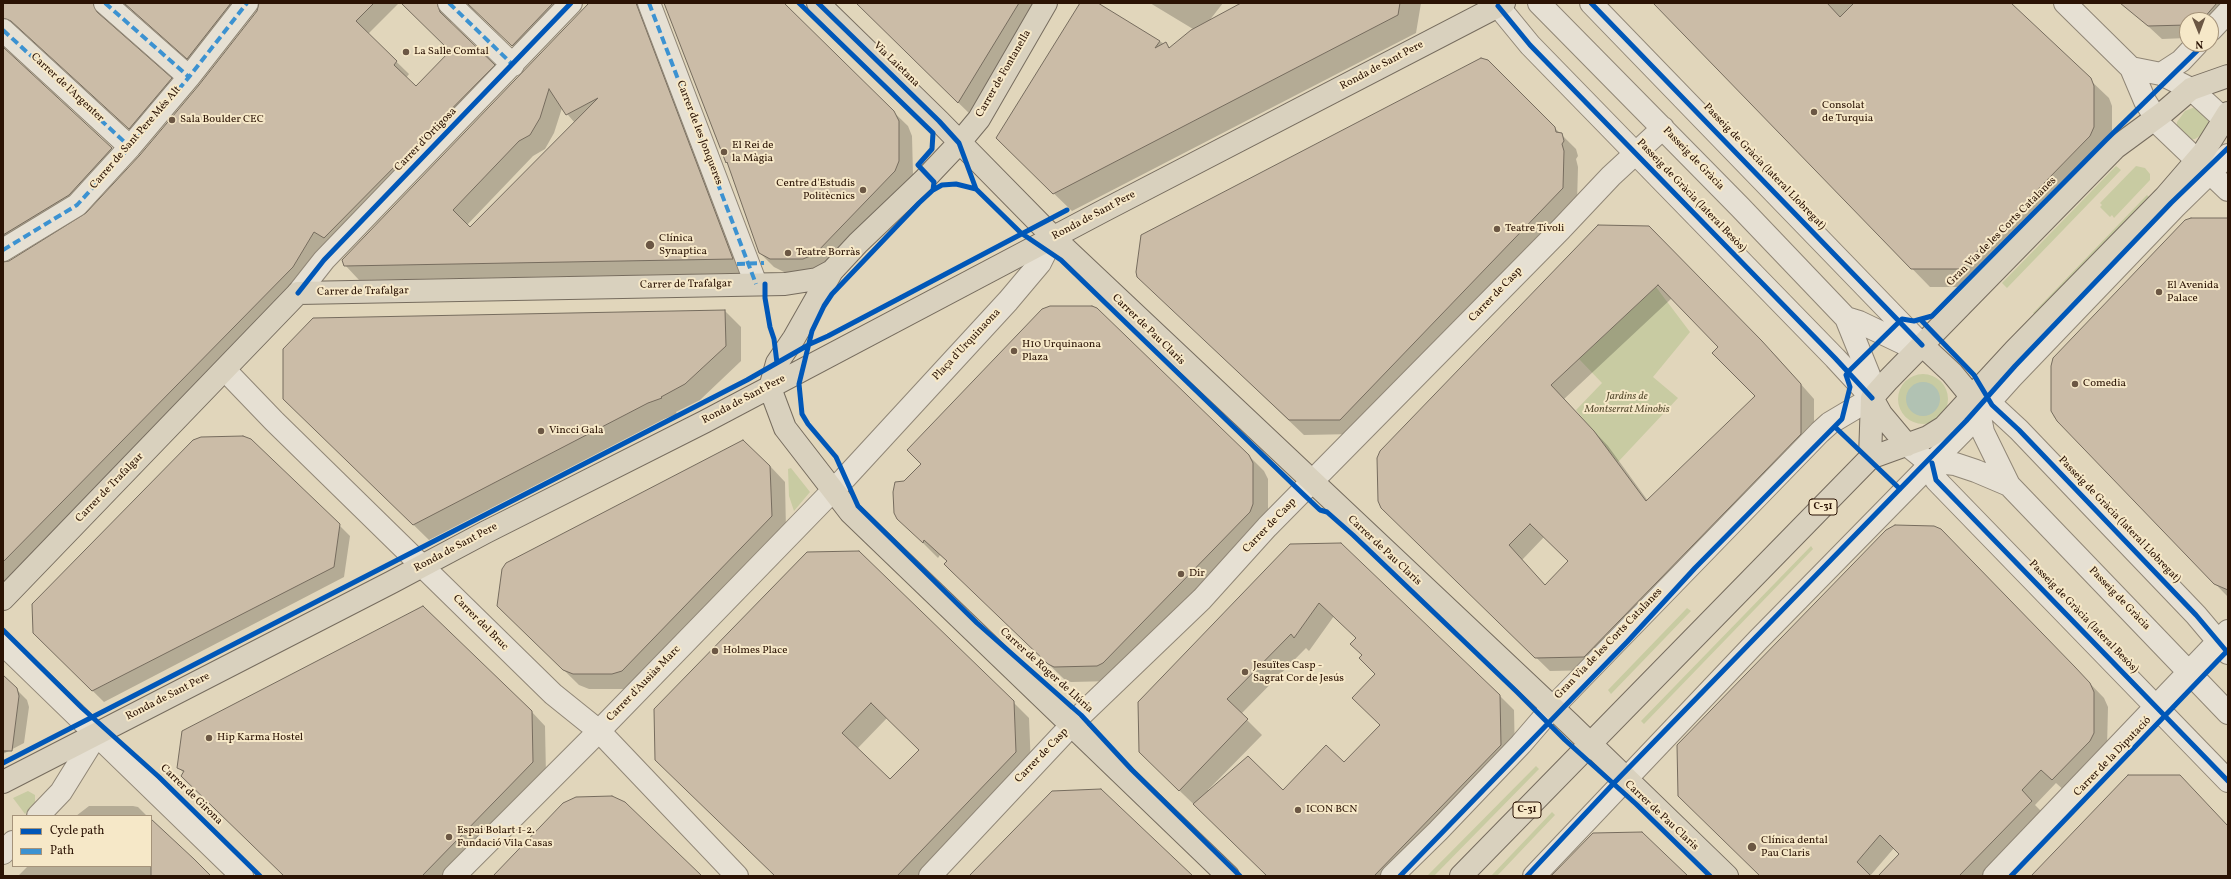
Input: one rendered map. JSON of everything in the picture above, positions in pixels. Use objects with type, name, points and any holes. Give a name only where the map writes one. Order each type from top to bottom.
[{"type":"main road","name":"Via Laietana","points":[[818,3],[939,121],[959,143]]},
{"type":"main road","name":"Carrer de Fontanella","points":[[959,143],[986,110],[1046,3]]},
{"type":"main road","name":"Ronda de Sant Pere","points":[[3,782],[486,532],[770,388],[810,365],[1053,237],[1500,4]]},
{"type":"main road","name":"Gran Via de les Corts Catalanes","points":[[1872,398],[2114,148],[2155,119],[2191,89],[2228,76]]},
{"type":"main road","name":"C-31","points":[[1461,876],[1592,744],[1870,458],[1907,445],[1944,427],[1981,405],[2165,197],[2203,167],[2227,118]]},
{"type":"main road","points":[[831,491],[785,428],[770,388],[777,363],[794,338],[832,271],[959,143],[1053,237]]},
{"type":"main road","name":"Carrer de Pau Claris","points":[[1053,237],[1592,744],[1727,876]]},
{"type":"main road","points":[[756,284],[807,282],[832,271]]},
{"type":"main road","name":"Carrer de Trafalgar","points":[[3,599],[298,293],[756,284]]},
{"type":"main road","name":"Passeig de Gràcia","points":[[1922,345],[1952,373],[1981,405]]},
{"type":"main road","points":[[1872,398],[1881,414],[1907,445]]},
{"type":"main road","points":[[1870,458],[1872,398]]},
{"type":"main road","name":"Carrer de Roger de Llúria","points":[[831,491],[850,512],[1072,724],[1228,876]]},
{"type":"street","points":[[105,3],[189,77]]},
{"type":"street","name":"Carrer de Sant Pere Més Alt","points":[[3,250],[77,205],[130,147],[189,77],[247,3]]},
{"type":"street","points":[[449,3],[513,65]]},
{"type":"street","name":"Carrer d'Ortigosa","points":[[298,293],[324,260],[572,3]]},
{"type":"street","name":"Carrer de les Jonqueres","points":[[649,3],[750,264],[756,284]]},
{"type":"street","name":"Passeig de Gràcia","points":[[1538,3],[1663,128],[1846,318],[1871,380],[1872,398]]},
{"type":"street","name":"Passeig de Gràcia (lateral Llobregat)","points":[[1591,3],[1922,345]]},
{"type":"street","points":[[2065,3],[2132,68],[2145,101],[2155,119],[2228,190]]},
{"type":"street","name":"Passeig de Gràcia (lateral Besòs)","points":[[1500,4],[1530,45],[1835,358],[1872,398]]},
{"type":"street","points":[[2219,22],[2228,12]]},
{"type":"street","name":"Carrer de l'Argenter","points":[[3,30],[130,147]]},
{"type":"street","points":[[2161,74],[2181,61],[2189,52]]},
{"type":"street","points":[[2132,68],[2161,74],[2191,89],[2227,118]]},
{"type":"street","name":"Carrer de Casp","points":[[930,876],[1072,724],[1202,598],[1312,481],[1561,230],[1611,176],[1636,155],[1663,128]]},
{"type":"street","points":[[2203,167],[2228,155]]},
{"type":"street","name":"Plaça d'Urquinaona","points":[[831,491],[1008,301],[1040,263],[1053,237]]},
{"type":"street","name":"Passeig de Gràcia","points":[[1846,318],[1859,322],[1905,344],[1922,345]]},
{"type":"street","name":"Carrer del Bruc","points":[[225,370],[274,421],[553,694],[599,730],[737,876]]},
{"type":"street","points":[[1392,876],[1521,744],[1552,708],[1820,432],[1830,423],[1872,398]]},
{"type":"street","points":[[1534,876],[1594,815],[1626,778],[1932,463],[1981,405]]},
{"type":"street","name":"Passeig de Gràcia","points":[[1981,405],[1983,432],[2009,485],[2228,713]]},
{"type":"street","name":"Passeig de Gràcia (lateral Llobregat)","points":[[1981,405],[2019,430],[2191,609],[2225,642]]},
{"type":"street","points":[[1907,445],[1932,463]]},
{"type":"street","name":"Passeig de Gràcia","points":[[1932,463],[1955,464],[2009,485]]},
{"type":"street","name":"Passeig de Gràcia (lateral Besòs)","points":[[1932,463],[1936,480],[2228,781]]},
{"type":"street","name":"Carrer d'Ausiàs Marc","points":[[454,876],[599,730],[831,491]]},
{"type":"street","name":"Carrer de la Diputació","points":[[1994,876],[2189,672],[2225,642]]},
{"type":"street","name":"Carrer de Girona","points":[[3,644],[242,876]]},
{"type":"street","points":[[39,815],[61,792],[97,734]]},
{"type":"street","points":[[3,853],[12,843]]},
{"type":"green space","points":[[2195,107],[2208,119],[2208,124],[2201,135],[2195,139],[2188,140],[2177,126],[2177,122],[2185,111]]},
{"type":"green space","points":[[2116,166],[2121,170],[2007,288],[2002,283]]},
{"type":"green space","points":[[2136,166],[2145,168],[2150,174],[2150,180],[2114,218],[2112,215],[2110,217],[2100,207],[2102,205],[2100,203]]},
{"type":"green space","points":[[2147,195],[2152,200],[2038,317],[2033,313]]},
{"type":"green space","name":"Jardins de Montserrat Minobis","points":[[1656,287],[1690,332],[1653,377],[1678,398],[1618,462],[1576,410],[1602,383],[1579,359]]},
{"type":"green space","points":[[1918,374],[1928,374],[1941,381],[1948,394],[1948,404],[1941,417],[1928,424],[1918,424],[1909,420],[1902,413],[1898,404],[1898,394],[1902,385],[1909,378]]},
{"type":"green space","points":[[791,468],[810,492],[794,511],[789,496],[788,469]]},
{"type":"green space","points":[[1811,546],[1813,549],[1644,724],[1641,721]]},
{"type":"green space","points":[[1687,608],[1691,611],[1611,694],[1608,690]]},
{"type":"green space","points":[[1536,766],[1539,769],[1434,876],[1427,876]]},
{"type":"green space","points":[[28,791],[35,795],[35,803],[25,814],[13,798]]},
{"type":"green space","points":[[1552,812],[1555,815],[1497,876],[1491,876]]},
{"type":"shaded area","points":[[1926,382],[1935,387],[1939,392],[1939,406],[1935,411],[1930,415],[1920,416],[1916,415],[1907,406],[1906,396],[1907,392],[1916,383]]},
{"type":"building","points":[[3,3],[93,3],[97,12],[172,78],[129,129],[11,21],[3,18]]},
{"type":"building","points":[[124,3],[231,3],[187,59]]},
{"type":"building","points":[[259,3],[374,3],[356,21],[397,61],[394,65],[416,86],[450,51],[401,3],[437,3],[440,12],[495,65],[324,238],[314,232],[293,267],[3,562],[3,262],[9,261],[86,213],[140,155],[199,85],[257,11]]},
{"type":"building","points":[[467,3],[553,3],[512,46]]},
{"type":"building","points":[[589,3],[636,3],[733,259],[344,266],[342,260]],"holes":[[[549,89],[566,115],[598,98],[470,227],[453,210],[519,141],[530,135],[540,118]]]},
{"type":"building","points":[[664,3],[784,3],[894,111],[899,121],[899,161],[895,171],[815,254],[803,259],[770,259],[759,253],[727,162],[726,163]]},
{"type":"building","points":[[856,3],[1019,3],[958,103]]},
{"type":"building","points":[[1080,3],[1098,3],[1160,41],[1155,48],[1166,42],[1169,48],[1191,30],[1241,3],[1400,3],[1398,15],[1053,194],[996,138]]},
{"type":"building","points":[[1653,3],[1827,3],[1840,17],[1854,3],[2011,3],[2091,78],[2094,86],[2094,127],[2090,136],[1960,269],[1911,269]]},
{"type":"building","points":[[2120,3],[2217,3],[2209,12],[2179,12],[2179,25],[2148,26]]},
{"type":"building","points":[[3,47],[112,148],[69,195],[3,235]]},
{"type":"building","points":[[1481,58],[1488,60],[1555,127],[1556,132],[1562,133],[1564,141],[1562,144],[1564,151],[1563,188],[1340,420],[1289,420],[1137,277],[1136,272],[1141,235]]},
{"type":"building","points":[[2191,218],[2228,218],[2228,590],[2214,584],[2057,421],[2051,411],[2051,366],[2053,358],[2185,220]]},
{"type":"building","points":[[1598,225],[1649,226],[1762,341],[1801,384],[1801,434],[1584,657],[1535,658],[1381,508],[1378,501],[1377,458],[1380,451]],"holes":[[[1658,285],[1718,347],[1712,353],[1755,396],[1646,501],[1594,431],[1551,385]],[[1530,524],[1568,561],[1545,585],[1509,545]]]},
{"type":"building","points":[[1050,306],[1092,306],[1097,308],[1249,455],[1253,463],[1253,504],[1250,512],[1103,663],[1097,666],[1054,667],[1048,664],[950,570],[944,564],[947,561],[924,540],[923,543],[897,519],[894,513],[893,492],[895,482],[904,481],[921,464],[907,450],[1042,309]]},
{"type":"building","points":[[725,310],[726,346],[685,384],[661,397],[662,398],[648,403],[413,525],[283,399],[283,349],[313,318]]},
{"type":"building","points":[[243,436],[251,439],[340,524],[334,567],[92,691],[33,633],[32,604],[193,440],[201,437]]},
{"type":"building","points":[[743,440],[770,466],[772,516],[622,671],[612,674],[573,674],[563,670],[497,606],[502,569],[506,563]]},
{"type":"building","points":[[1895,525],[1934,526],[1941,529],[2075,667],[2090,683],[2094,692],[2094,733],[2090,741],[2052,780],[2041,770],[2022,790],[2032,801],[1959,876],[1878,876],[1899,854],[1880,835],[1857,862],[1871,876],[1760,876],[1678,796],[1677,745],[1886,530]]},
{"type":"building","points":[[1341,543],[1500,695],[1501,745],[1374,876],[1267,876],[1193,804],[1248,756],[1283,790],[1326,745],[1344,762],[1380,725],[1352,698],[1375,674],[1359,658],[1362,655],[1350,644],[1356,638],[1319,603],[1294,638],[1291,634],[1227,699],[1248,719],[1179,791],[1139,752],[1138,702],[1290,544]]},
{"type":"building","points":[[859,551],[1014,701],[1016,752],[897,876],[775,876],[655,760],[654,709],[807,552]],"holes":[[[871,703],[919,750],[890,779],[842,733]]]},
{"type":"building","points":[[423,606],[532,711],[533,762],[422,876],[284,876],[181,776],[184,771],[177,768],[182,731]]},
{"type":"building","points":[[3,675],[17,688],[19,696],[12,751],[3,751]]},
{"type":"building","points":[[2128,775],[2180,775],[2228,826],[2228,876],[2031,876]]},
{"type":"building","points":[[1101,789],[1193,876],[969,876],[1052,791]]},
{"type":"building","points":[[612,796],[625,802],[702,876],[493,876],[563,803],[576,797]]},
{"type":"building","points":[[152,820],[211,876],[151,876]]},
{"type":"building","points":[[1642,832],[1688,876],[1551,876],[1593,833]]},
{"type":"marked path","points":[[105,3],[189,77]]},
{"type":"marked path","points":[[3,250],[77,205],[130,147],[189,77],[247,3]]},
{"type":"marked path","points":[[449,3],[513,65]]},
{"type":"marked path","points":[[649,3],[756,284]]},
{"type":"marked path","points":[[3,30],[130,147]]},
{"type":"marked path","points":[[737,264],[764,263]]},
{"type":"cycle path","points":[[298,293],[324,260],[571,3]]},
{"type":"cycle path","points":[[799,3],[933,133],[932,149],[918,165],[934,182],[933,190]]},
{"type":"cycle path","points":[[818,3],[939,121],[959,143],[976,189]]},
{"type":"cycle path","points":[[1591,3],[1922,345]]},
{"type":"cycle path","points":[[1498,6],[1530,45],[1835,358],[1872,398]]},
{"type":"cycle path","points":[[1400,876],[1627,642],[1695,568],[1842,419],[1850,387],[1846,375],[1848,372],[1902,319],[1914,321],[1932,316],[2106,140],[2196,52]]},
{"type":"cycle path","points":[[1527,876],[1613,784],[1966,421],[2015,366],[2171,203],[2228,148]]},
{"type":"cycle path","points":[[1240,876],[1132,770],[1081,715],[977,623],[858,506],[836,457],[808,424],[802,414],[799,384],[812,331],[824,306],[832,294],[919,203],[933,190],[942,185],[956,184],[976,189],[1021,233],[1061,260],[1302,493],[1320,510],[1327,512],[1353,535],[1565,740],[1636,804],[1710,876]]},
{"type":"cycle path","points":[[3,763],[747,380],[810,344],[828,336],[1067,210]]},
{"type":"cycle path","points":[[765,284],[765,298],[770,327],[774,339],[777,363]]},
{"type":"cycle path","points":[[1921,320],[1974,375],[1992,405],[2019,430],[2196,615],[2228,653]]},
{"type":"cycle path","points":[[1835,427],[1900,489]]},
{"type":"cycle path","points":[[1932,463],[1936,480],[2228,781]]},
{"type":"cycle path","points":[[3,630],[82,708],[159,777],[260,876]]},
{"type":"cycle path","points":[[2011,876],[2228,650]]},
{"type":"place","name":"La Salle Comtal","points":[[406,52]]},
{"type":"place","name":"Consolat de Turquia","points":[[1814,112]]},
{"type":"place","name":"Sala Boulder CEC","points":[[172,120]]},
{"type":"place","name":"El Rei de la Màgia","points":[[724,152]]},
{"type":"place","name":"Centre d'Estudis Politècnics","points":[[863,190]]},
{"type":"place","name":"Teatre Tívoli","points":[[1497,229]]},
{"type":"place","name":"Clínica Synaptica","points":[[650,245]]},
{"type":"place","name":"Teatre Borràs","points":[[788,253]]},
{"type":"place","name":"El Avenida Palace","points":[[2159,292]]},
{"type":"place","name":"H10 Urquinaona Plaza","points":[[1014,351]]},
{"type":"place","name":"Comedia","points":[[2075,384]]},
{"type":"place","name":"Vincci Gala","points":[[541,431]]},
{"type":"place","name":"Dir","points":[[1181,574]]},
{"type":"place","name":"Holmes Place","points":[[715,651]]},
{"type":"place","name":"Jesuïtes Casp - Sagrat Cor de Jesús","points":[[1245,672]]},
{"type":"place","name":"Hip Karma Hostel","points":[[209,738]]},
{"type":"place","name":"ICON BCN","points":[[1298,810]]},
{"type":"place","name":"Espai Bolart 1-2. Fundació Vila Casas","points":[[449,837]]},
{"type":"place","name":"Clínica dental Pau Claris","points":[[1752,847]]}]
